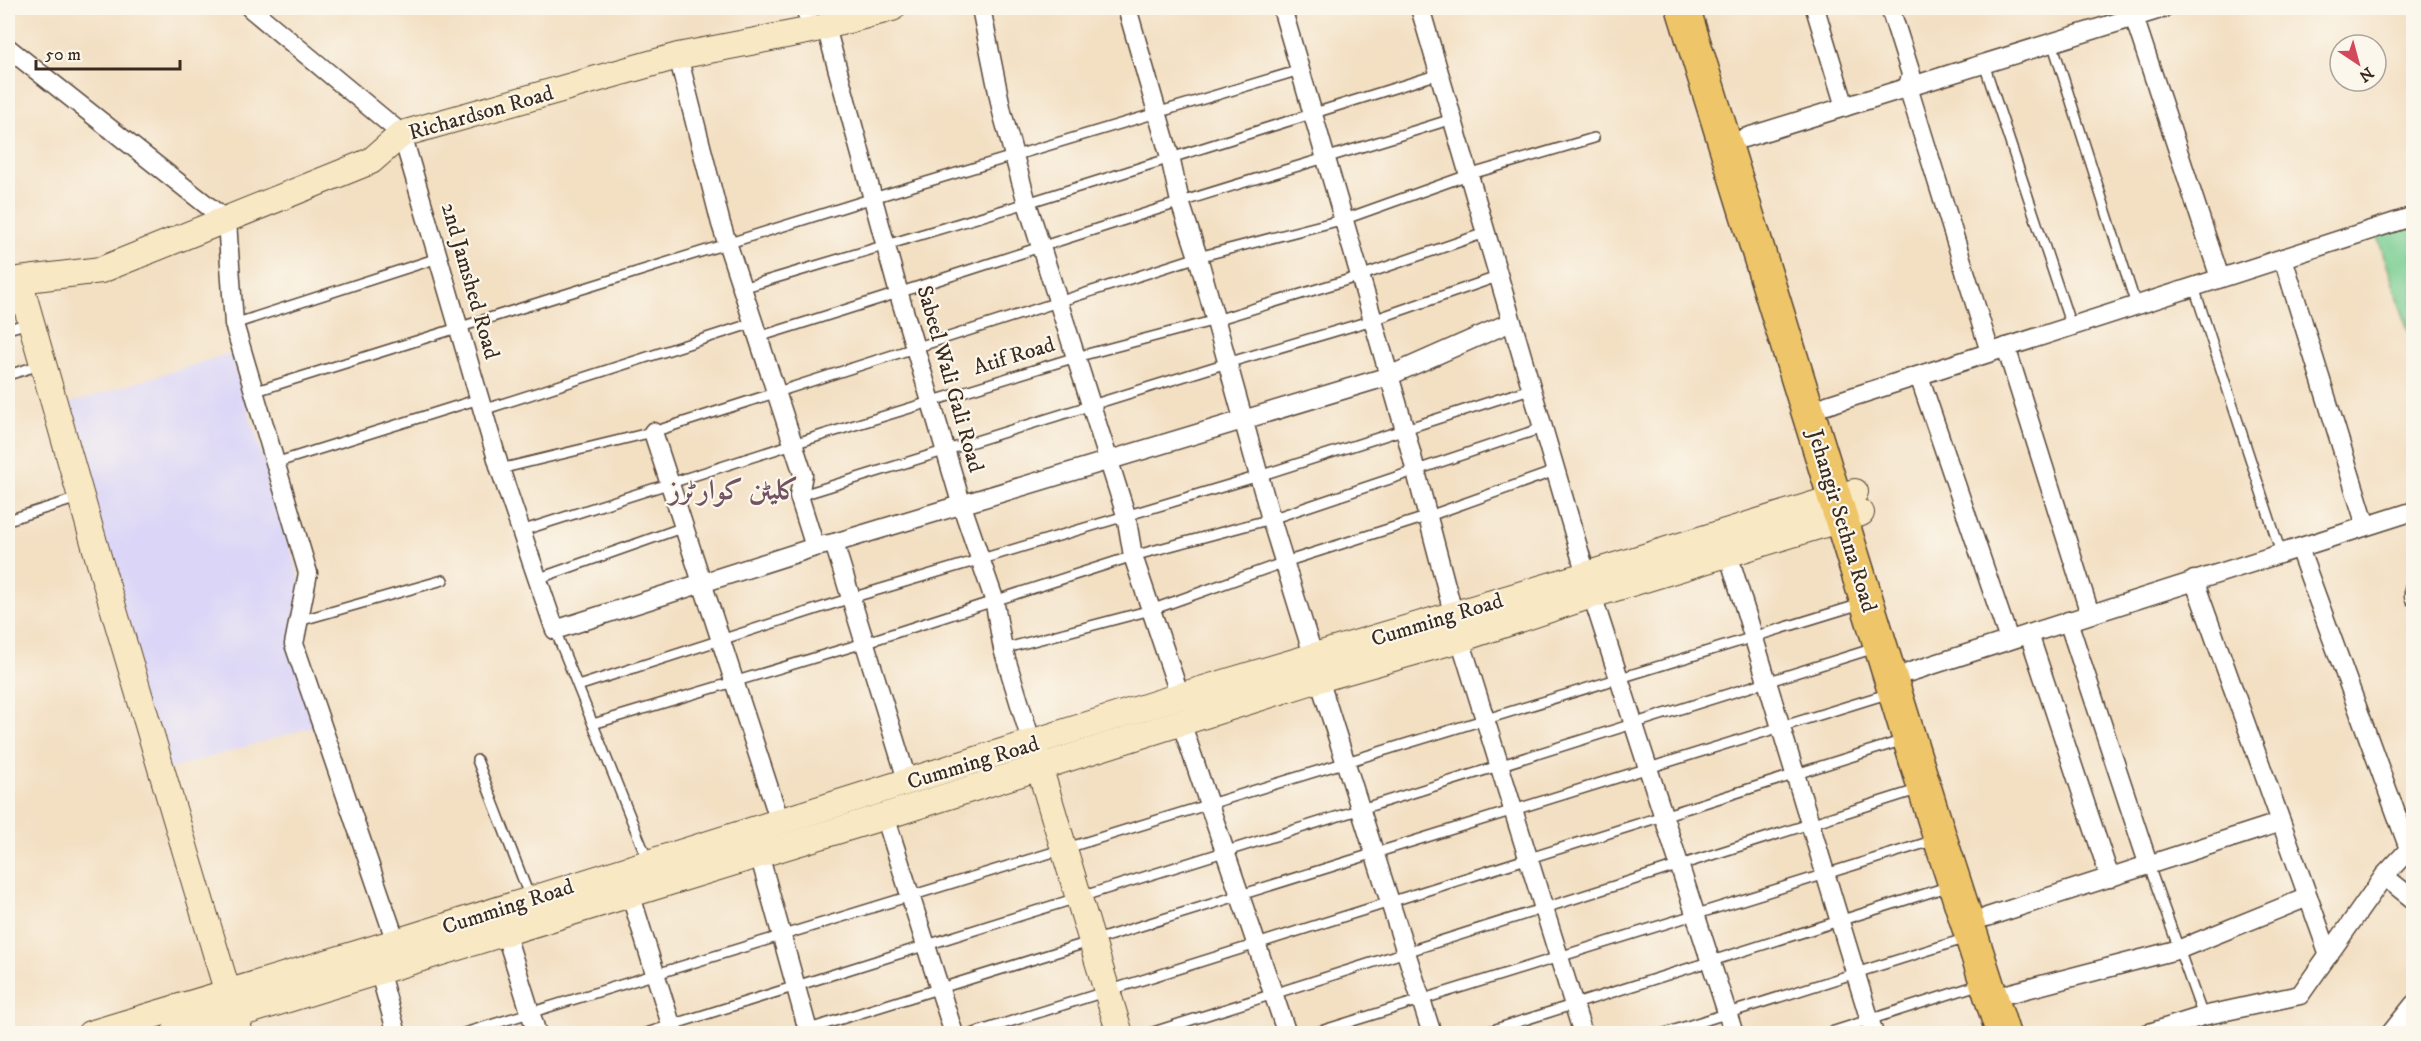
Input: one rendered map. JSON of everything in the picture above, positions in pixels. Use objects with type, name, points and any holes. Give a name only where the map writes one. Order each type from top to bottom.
[{"type":"highway","name":"Jehangir Sethna Road","points":[[1683,8],[1848,505],[1999,988],[2023,1034]]},
{"type":"highway","name":"Jehangir Sethna Road","points":[[1706,8],[1827,405],[1866,603],[1880,646],[1902,682],[1910,739],[1955,885],[1979,927]]},
{"type":"highway","name":"Jehangir Sethna Road","points":[[1999,988],[2003,1034]]},
{"type":"street","points":[[250,8],[402,134]]},
{"type":"street","name":"Richardson Road","points":[[13,276],[102,270],[371,161],[402,134],[678,57],[815,22],[892,8]]},
{"type":"street","points":[[981,8],[1002,112],[1026,203],[1126,515],[1133,556],[1180,696]]},
{"type":"street","points":[[1127,8],[1271,519],[1345,762],[1432,1034]]},
{"type":"street","points":[[1282,8],[1405,430],[1460,639],[1583,1034]]},
{"type":"street","points":[[1420,8],[1589,585],[1734,1034]]},
{"type":"street","points":[[1815,8],[1845,107]]},
{"type":"street","points":[[1890,8],[1911,74],[1908,87],[2090,614]]},
{"type":"street","points":[[1744,138],[2164,8]]},
{"type":"street","points":[[2134,17],[2220,278]]},
{"type":"street","name":"Sabeel Wali Gali Road","points":[[815,22],[873,198],[962,506],[994,599],[1004,649],[1036,756]]},
{"type":"street","points":[[8,48],[227,221],[234,324],[308,573],[294,644],[396,942]]},
{"type":"street","points":[[678,57],[728,245],[803,474],[800,496],[815,547]]},
{"type":"street","name":"2nd Jamshed Road","points":[[402,134],[500,469],[555,630]]},
{"type":"street","points":[[1827,405],[2414,216]]},
{"type":"street","points":[[2283,258],[2366,526]]},
{"type":"street","points":[[13,276],[19,326],[43,364],[80,497],[234,1013]]},
{"type":"street","points":[[555,630],[815,547],[962,506],[1243,418],[1389,376],[1511,322]]},
{"type":"street","points":[[1919,375],[2009,640]]},
{"type":"street","points":[[653,432],[780,822]]},
{"type":"street","name":"Cumming Road","points":[[90,1034],[234,1013],[396,942],[648,862],[908,783],[1181,722],[1455,613],[1728,553],[1848,505]]},
{"type":"street","name":"Cumming Road","points":[[174,1034],[234,1013],[885,816],[1180,696],[1460,639],[1589,585],[1848,505]]},
{"type":"street","points":[[1902,682],[2009,640],[2414,511]]},
{"type":"street","points":[[834,543],[908,783]]},
{"type":"street","points":[[2146,1034],[2203,1016],[2300,995],[2384,876],[2411,847],[2290,550]]},
{"type":"street","points":[[1728,553],[1872,1026]]},
{"type":"street","points":[[2194,580],[2329,955]]},
{"type":"street","points":[[2414,589],[2414,597]]},
{"type":"street","points":[[2068,621],[2150,866]]},
{"type":"street","points":[[2030,634],[2110,878]]},
{"type":"street","points":[[1181,722],[1287,1034]]},
{"type":"street","points":[[1036,756],[1120,1034]]},
{"type":"street","points":[[885,816],[912,895],[954,1034]]},
{"type":"street","points":[[1979,927],[2110,878],[2281,822]]},
{"type":"street","points":[[759,854],[795,986],[803,1032]]},
{"type":"street","points":[[2384,876],[2414,900]]},
{"type":"street","points":[[630,893],[673,1029]]},
{"type":"street","points":[[1999,988],[2180,949],[2308,897]]},
{"type":"street","points":[[505,932],[537,1034]]},
{"type":"street","points":[[379,970],[397,1034]]},
{"type":"street","points":[[2390,1034],[2414,1004]]},
{"type":"lane","points":[[2052,42],[2136,305]]},
{"type":"lane","points":[[1984,64],[2071,326]]},
{"type":"lane","points":[[253,392],[873,198],[1300,70]]},
{"type":"lane","points":[[742,288],[1026,203],[1439,74]]},
{"type":"lane","points":[[275,463],[755,330],[899,294],[1180,202],[1452,119]]},
{"type":"lane","points":[[500,469],[653,432],[916,346],[1058,304],[1198,257],[1345,219],[1468,175],[1594,138]]},
{"type":"lane","name":"Atif Road","points":[[521,531],[1076,357],[1216,320],[1360,276],[1485,233]]},
{"type":"lane","points":[[234,324],[438,258]]},
{"type":"lane","points":[[800,496],[1373,320],[1497,277]]},
{"type":"lane","points":[[2194,287],[2290,550]]},
{"type":"lane","points":[[8,375],[43,364]]},
{"type":"lane","points":[[578,686],[851,598],[1260,476],[1530,389]]},
{"type":"lane","points":[[592,724],[864,643],[994,599],[1133,556],[1271,519],[1542,428]]},
{"type":"lane","points":[[1004,649],[1151,610],[1555,471]]},
{"type":"lane","points":[[8,520],[80,497]]},
{"type":"lane","points":[[537,579],[684,527]]},
{"type":"lane","points":[[298,622],[444,580]]},
{"type":"lane","points":[[461,1034],[1866,603]]},
{"type":"lane","points":[[555,630],[648,862]]},
{"type":"lane","points":[[643,1034],[673,1029],[795,986],[1880,646]]},
{"type":"lane","points":[[803,1032],[1781,727],[1902,682]]},
{"type":"lane","points":[[971,1034],[1910,739]]},
{"type":"lane","points":[[477,760],[530,900]]},
{"type":"lane","points":[[1147,1034],[1925,788]]},
{"type":"lane","points":[[1311,1034],[1940,838]]},
{"type":"lane","points":[[2150,866],[2203,1016]]},
{"type":"lane","points":[[1480,1034],[1955,885]]},
{"type":"lane","points":[[1662,1034],[1856,973],[1979,927]]},
{"type":"lane","points":[[1825,1034],[1872,1026],[1999,988]]},
{"type":"shaded area","points":[[231,353],[304,593],[294,644],[322,724],[161,772],[55,408]]},
{"type":"green space","points":[[2413,216],[2413,345],[2375,228]]},
{"type":"district","name":"کلیٹن کوارٹرز","points":[[734,490]]}]
